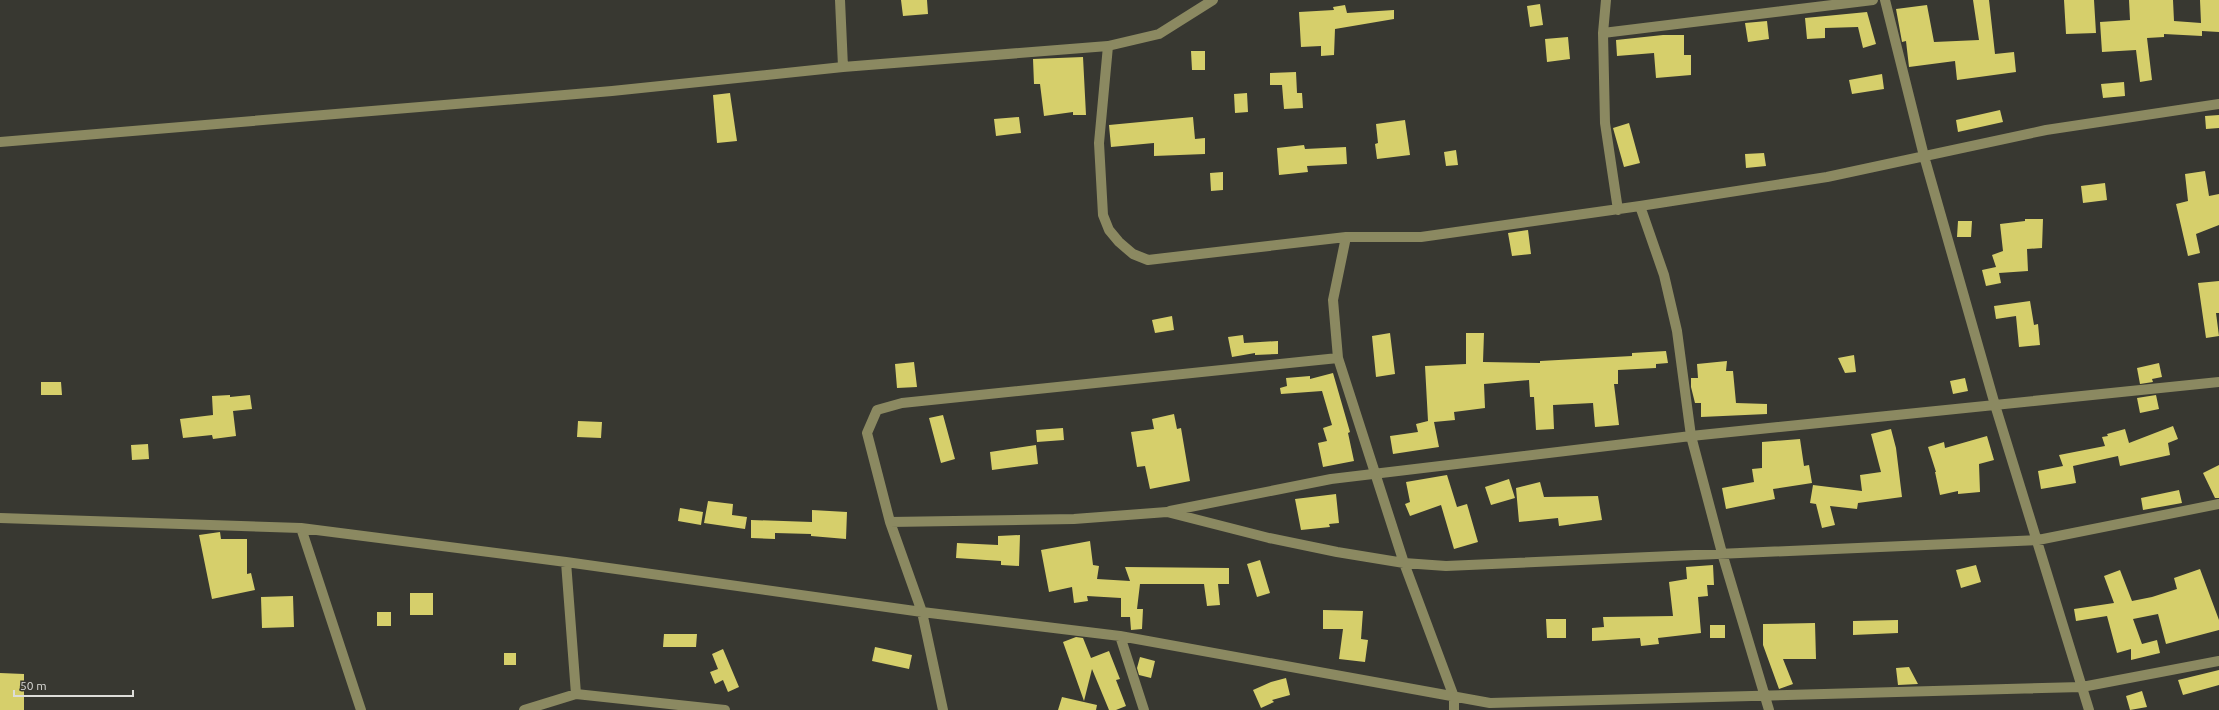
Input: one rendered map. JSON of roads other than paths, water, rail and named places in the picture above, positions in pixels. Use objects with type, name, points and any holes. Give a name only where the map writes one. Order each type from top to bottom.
[{"type":"street","points":[[840,0],[842,67]]},
{"type":"street","points":[[0,142],[612,91],[842,67],[1108,46],[1159,34],[1212,0]]},
{"type":"street","points":[[1606,0],[1603,33],[1605,123],[1618,210]]},
{"type":"street","points":[[1603,33],[1873,0]]},
{"type":"street","points":[[1885,0],[1924,156],[1996,405],[2089,710]]},
{"type":"street","points":[[1108,46],[1099,143],[1103,215],[1109,230],[1133,254],[1148,260],[1346,237],[1421,237],[1618,210],[1827,177],[2046,130],[2219,104]]},
{"type":"street","points":[[1640,206],[1664,274],[1677,331],[1691,436],[1722,553],[1769,710]]},
{"type":"street","points":[[1346,237],[1333,300],[1338,358],[1404,562],[1454,697],[1454,710]]},
{"type":"street","points":[[943,710],[922,612],[890,522],[867,433],[878,410],[902,403],[1338,358]]},
{"type":"street","points":[[890,522],[1043,520],[1166,512],[1331,479],[1376,473],[1691,436],[2219,382]]},
{"type":"street","points":[[1166,512],[1268,538],[1404,562],[1446,566],[2038,540],[2219,504]]},
{"type":"street","points":[[0,518],[301,528],[566,562],[922,612],[1120,636],[1490,703],[2082,687],[2219,661]]},
{"type":"street","points":[[301,528],[360,710]]},
{"type":"street","points":[[566,562],[576,694]]},
{"type":"street","points":[[1120,636],[1144,710]]},
{"type":"street","points":[[524,710],[576,694],[724,710]]}]
